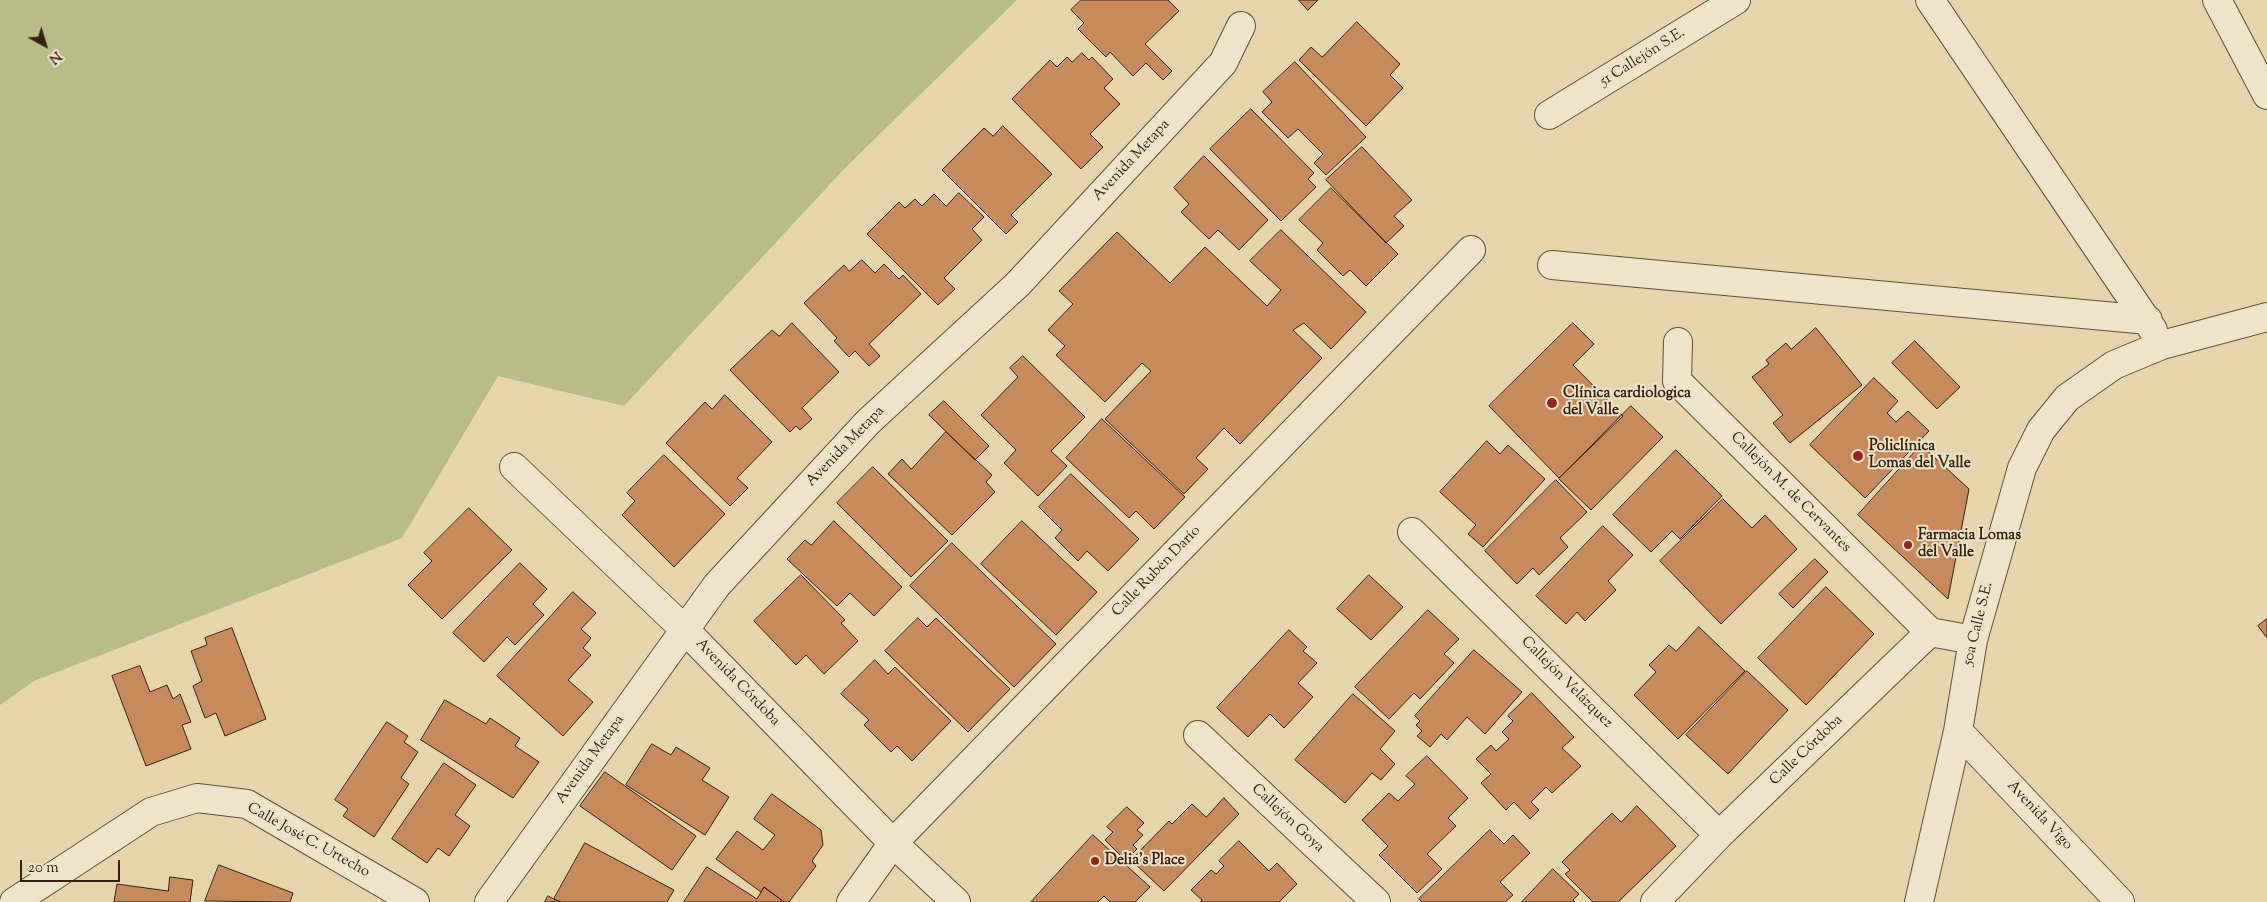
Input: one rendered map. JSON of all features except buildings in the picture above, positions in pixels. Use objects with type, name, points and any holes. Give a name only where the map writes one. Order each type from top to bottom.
[{"type":"street","name":"51 Callejón S.E.","points":[[1549,115],[1736,0]]},
{"type":"street","points":[[1930,0],[2148,320],[2162,345]]},
{"type":"street","points":[[2217,0],[2267,95]]},
{"type":"street","name":"Avenida Metapa","points":[[489,902],[717,585],[868,422],[1018,284],[1223,62],[1240,26]]},
{"type":"street","name":"Calle Rubén Darío","points":[[851,902],[894,842],[1472,250]]},
{"type":"street","points":[[1552,265],[2148,320]]},
{"type":"street","name":"50a Calle S.E.","points":[[1919,902],[1958,730],[1973,640],[2022,468],[2040,430],[2067,398],[2114,365],[2162,345],[2267,318]]},
{"type":"street","name":"Callejón M. de Cervantes","points":[[1678,342],[1677,381],[1930,632]]},
{"type":"street","name":"Avenida Córdoba","points":[[514,468],[685,630],[894,842],[956,902]]},
{"type":"street","name":"Callejón Velázquez","points":[[1412,532],[1719,835]]},
{"type":"street","points":[[1930,632],[1973,640]]},
{"type":"street","name":"Calle Córdoba","points":[[1655,902],[1719,835],[1930,632]]},
{"type":"street","name":"Avenida Vigo","points":[[1958,730],[2120,902]]},
{"type":"street","name":"Callejón Goya","points":[[1198,735],[1376,902]]},
{"type":"street","name":"Calle José C. Urtecho","points":[[14,902],[151,812],[197,798],[247,804],[416,902]]},
{"type":"green space","points":[[0,0],[1017,0],[845,168],[624,406],[498,376],[402,538],[34,681],[0,705]]},
{"type":"place","name":"Clínica cardiologica del Valle","points":[[1552,403]]},
{"type":"place","name":"Policlínica Lomas del Valle","points":[[1858,456]]},
{"type":"place","name":"Farmacia Lomas del Valle","points":[[1908,545]]},
{"type":"place","name":"Delia's Place","points":[[1095,861]]}]
